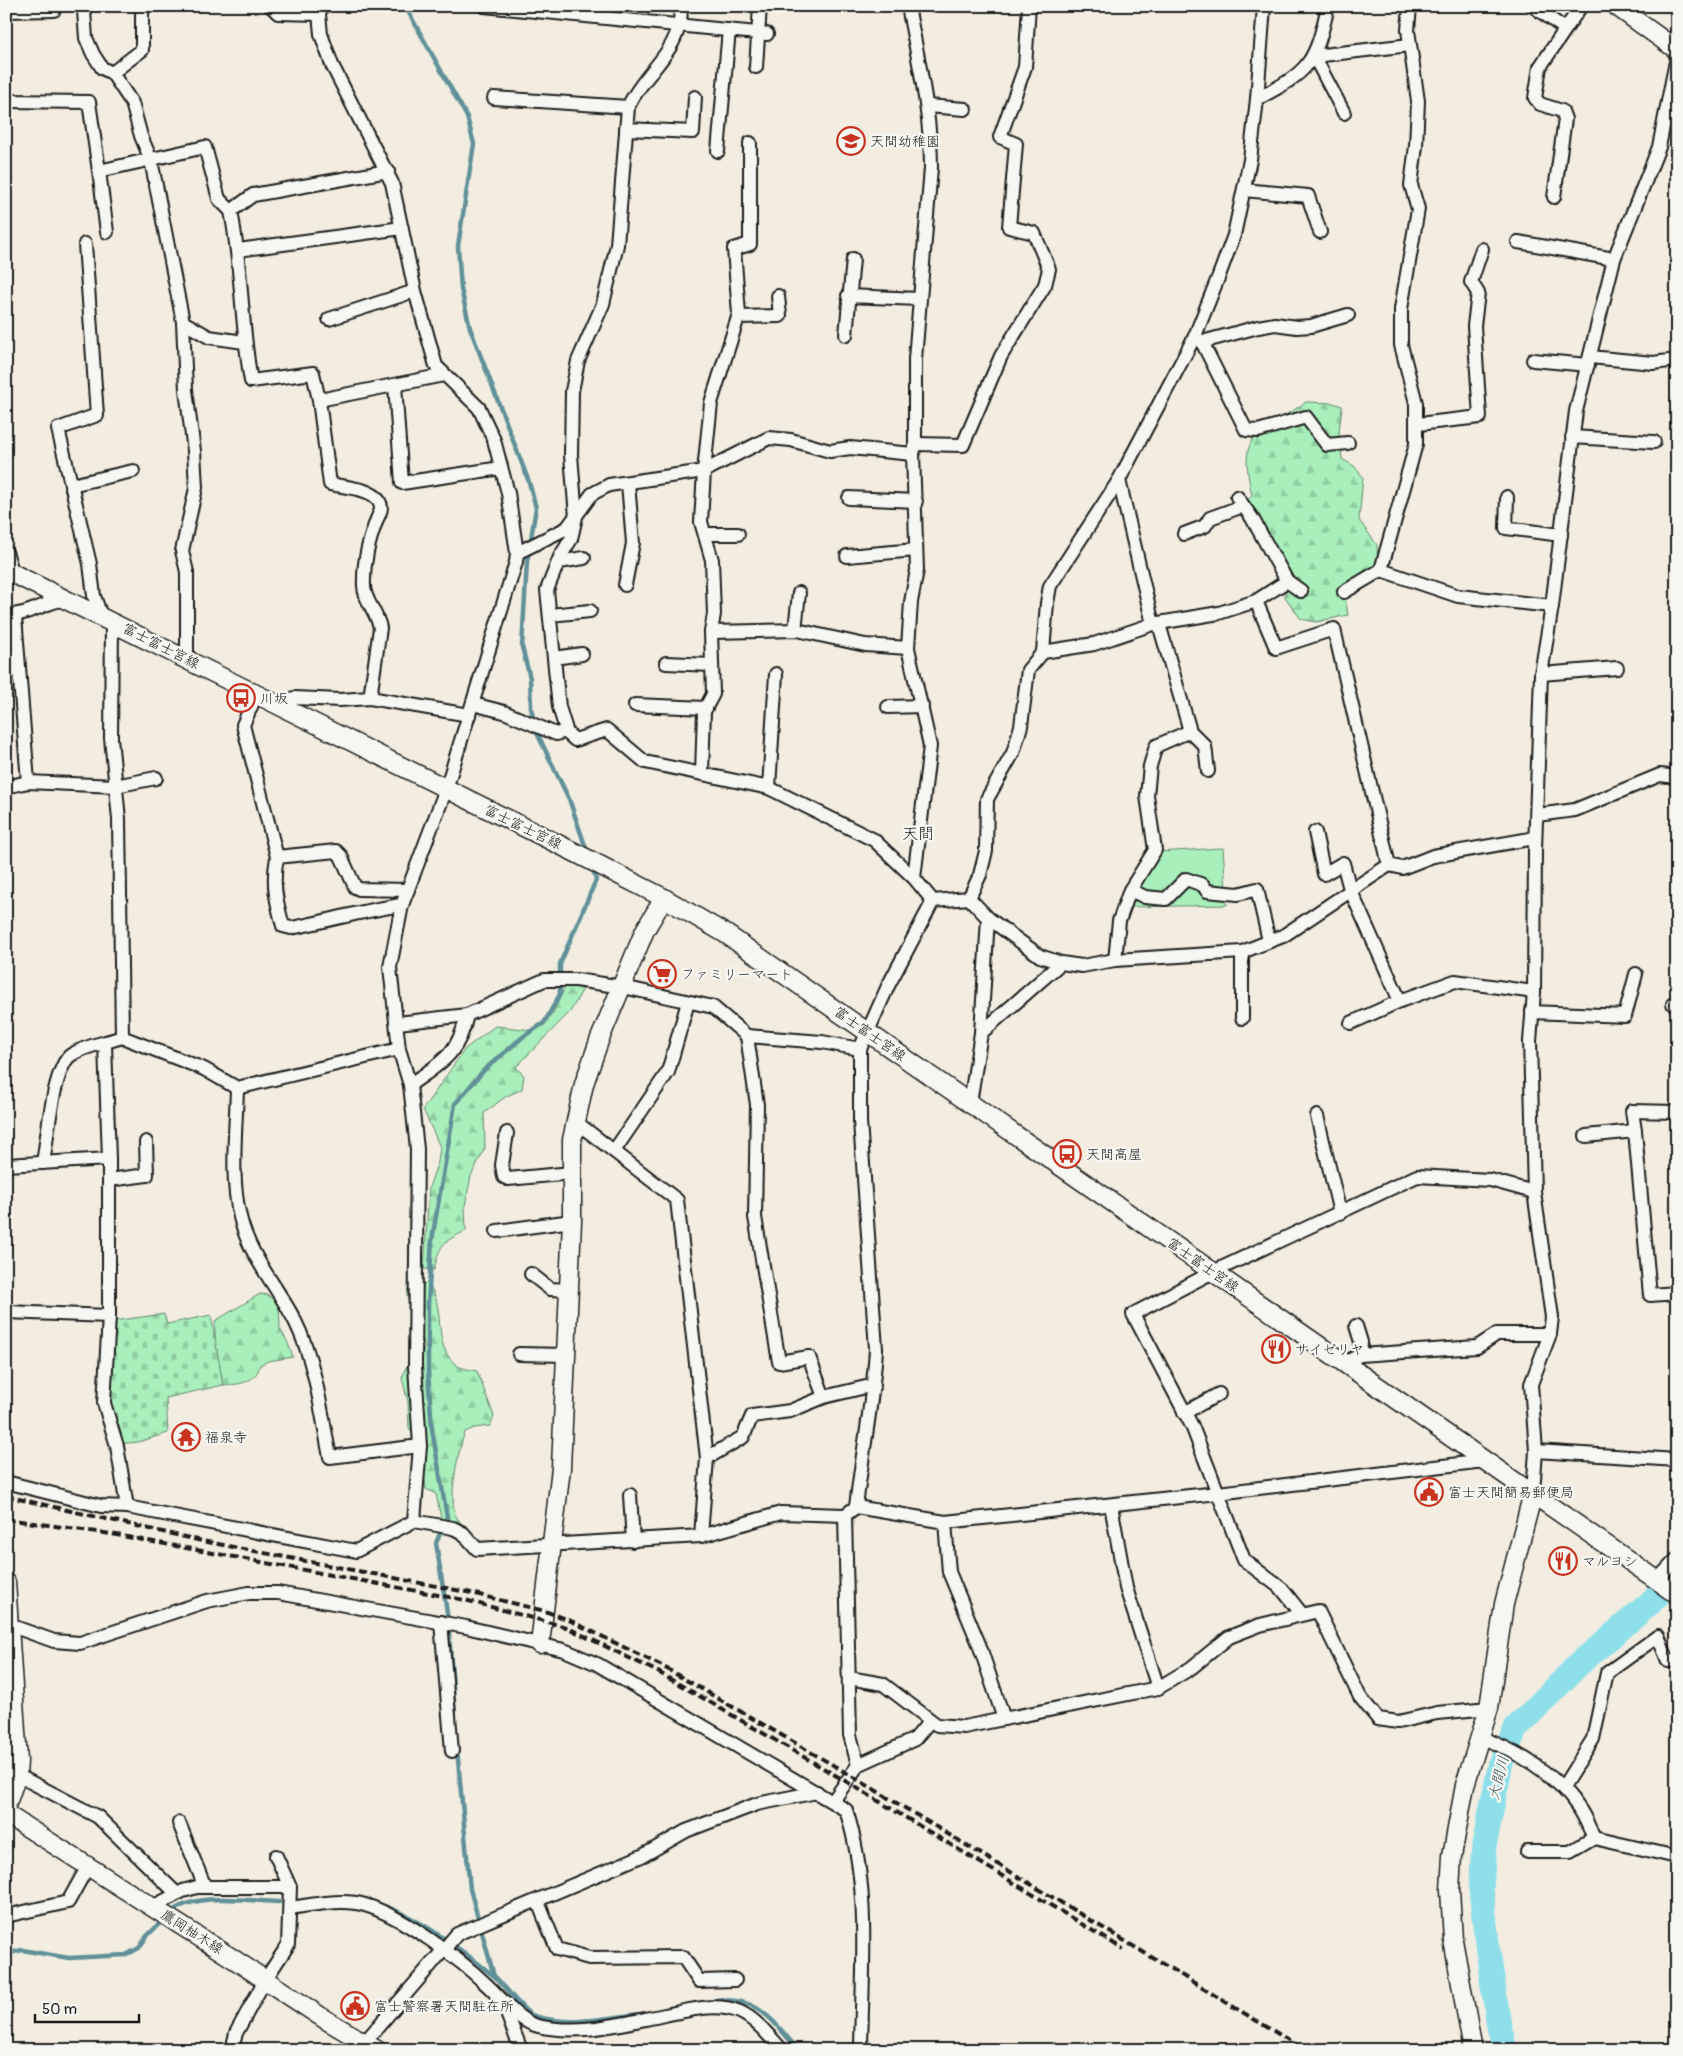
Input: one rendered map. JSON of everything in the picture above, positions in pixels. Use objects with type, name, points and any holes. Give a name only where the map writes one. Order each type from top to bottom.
[{"type":"main road","points":[[1616,6],[1677,50]]},
{"type":"main road","name":"富士富士宮線","points":[[10,572],[574,852],[664,898],[726,934],[1677,1594]]},
{"type":"main road","points":[[540,1644],[550,1546],[561,1468],[572,1221],[572,1140],[587,1075],[599,1041],[645,930],[664,898]]},
{"type":"main road","points":[[1473,2050],[1453,1940],[1450,1890],[1452,1856],[1460,1808],[1489,1708],[1504,1604],[1532,1493]]},
{"type":"main road","points":[[6,1582],[18,1775],[6,1806]]},
{"type":"main road","name":"鷹岡柚木線","points":[[6,1814],[326,2020],[371,2046]]},
{"type":"street","points":[[112,73],[142,50],[142,6]]},
{"type":"street","points":[[271,6],[278,13],[320,10],[321,34],[332,65],[388,171],[415,291],[436,366],[480,408],[494,440],[522,551]]},
{"type":"street","points":[[484,6],[762,33]]},
{"type":"street","points":[[681,6],[680,26],[663,60],[636,90],[628,107],[617,245],[603,304],[578,361],[572,391],[571,455],[576,517],[571,539],[547,590],[559,707],[566,731],[575,740],[606,730],[645,762],[769,788],[874,840],[914,878],[933,901]]},
{"type":"street","points":[[756,67],[762,33],[760,6]]},
{"type":"street","points":[[908,6],[927,106],[931,138],[931,168],[915,359],[914,449],[917,570],[911,602],[908,648],[930,746],[914,878]]},
{"type":"street","points":[[414,1521],[420,1446],[415,1366],[417,1149],[410,1085],[399,1049],[398,1023],[390,967],[402,905],[446,789],[516,562],[522,551],[566,528],[592,494],[609,485],[704,472],[770,438],[791,440],[830,451],[850,448],[914,449],[963,445],[1001,356],[1045,285],[1049,269],[1034,233],[1008,227],[1016,144],[1000,137],[1025,67],[1029,6]]},
{"type":"street","points":[[969,898],[980,875],[986,851],[987,799],[1013,753],[1021,726],[1028,670],[1043,652],[1046,603],[1050,586],[1119,480],[1198,339],[1234,235],[1244,190],[1258,99],[1264,6]]},
{"type":"street","points":[[1258,99],[1293,80],[1314,56],[1319,44],[1328,6]]},
{"type":"street","points":[[1344,592],[1381,570],[1416,444],[1418,424],[1416,402],[1401,345],[1402,310],[1418,209],[1411,185],[1416,146],[1418,102],[1408,30],[1410,6]]},
{"type":"street","points":[[1533,6],[1565,29]]},
{"type":"street","points":[[1554,197],[1565,119],[1562,111],[1540,104],[1535,98],[1540,67],[1581,6]]},
{"type":"street","points":[[6,11],[54,10]]},
{"type":"street","points":[[84,11],[86,38],[93,54],[102,68],[112,73],[132,103],[140,136],[151,160],[183,322],[186,390],[194,451],[196,488],[182,551],[187,572],[187,659]]},
{"type":"street","points":[[718,151],[729,30]]},
{"type":"street","points":[[1314,56],[1410,45]]},
{"type":"street","points":[[1314,56],[1344,113]]},
{"type":"street","points":[[1532,1493],[1536,1451],[1531,1384],[1550,1334],[1552,1317],[1534,1192],[1530,1042],[1534,992],[1535,838],[1541,674],[1552,606],[1576,411],[1614,259],[1659,148],[1677,56]]},
{"type":"street","points":[[626,129],[693,132],[695,97]]},
{"type":"street","points":[[494,98],[628,107]]},
{"type":"street","points":[[6,101],[90,102],[107,232]]},
{"type":"street","points":[[927,106],[965,109]]},
{"type":"street","points":[[702,773],[706,708],[713,694],[711,632],[714,614],[712,560],[701,522],[704,472],[711,404],[738,316],[734,249],[750,244],[750,143]]},
{"type":"street","points":[[99,171],[205,147],[219,199],[231,211],[238,250],[244,342],[251,381],[313,373],[319,400],[330,484],[370,493],[379,500],[382,508],[364,561],[364,588],[379,620],[380,628],[370,698]]},
{"type":"street","points":[[231,211],[253,195],[388,171]]},
{"type":"street","points":[[1244,190],[1308,196],[1320,232]]},
{"type":"street","points":[[238,250],[402,228]]},
{"type":"street","points":[[1518,242],[1614,259]]},
{"type":"street","points":[[86,244],[96,416],[58,429],[90,564],[94,596],[107,619],[111,738],[118,819],[122,1037]]},
{"type":"street","points":[[1418,424],[1480,417],[1474,353],[1474,326],[1478,293],[1471,282],[1482,249]]},
{"type":"street","points":[[846,335],[848,296],[853,259]]},
{"type":"street","points":[[330,319],[415,291]]},
{"type":"street","points":[[738,316],[780,316],[778,296]]},
{"type":"street","points":[[848,296],[919,299]]},
{"type":"street","points":[[1198,339],[1275,324],[1297,327],[1311,326],[1348,315]]},
{"type":"street","points":[[183,322],[209,337],[244,342]]},
{"type":"street","points":[[1198,339],[1246,430],[1258,431],[1306,416],[1327,445],[1348,443]]},
{"type":"street","points":[[1533,360],[1653,363],[1677,360]]},
{"type":"street","points":[[319,400],[444,375]]},
{"type":"street","points":[[395,385],[402,483],[501,468]]},
{"type":"street","points":[[1572,437],[1654,442]]},
{"type":"street","points":[[71,485],[133,471]]},
{"type":"street","points":[[1119,480],[1156,624],[1190,731],[1205,746],[1208,772]]},
{"type":"street","points":[[625,585],[632,543],[628,483]]},
{"type":"street","points":[[1507,497],[1506,528],[1561,535]]},
{"type":"street","points":[[848,498],[916,501]]},
{"type":"street","points":[[1184,534],[1205,526],[1210,518],[1240,501],[1287,581],[1302,591]]},
{"type":"street","points":[[705,534],[738,534]]},
{"type":"street","points":[[847,556],[916,550]]},
{"type":"street","points":[[6,552],[10,572]]},
{"type":"street","points":[[559,562],[584,558]]},
{"type":"street","points":[[1381,570],[1458,596],[1552,606]]},
{"type":"street","points":[[1043,652],[1094,644],[1156,624],[1220,612],[1256,601],[1287,581]]},
{"type":"street","points":[[795,630],[799,593]]},
{"type":"street","points":[[28,782],[11,616],[36,610],[52,601],[66,599]]},
{"type":"street","points":[[1256,601],[1276,648],[1334,629],[1389,866]]},
{"type":"street","points":[[550,615],[590,611]]},
{"type":"street","points":[[711,632],[795,630],[865,645],[908,648]]},
{"type":"street","points":[[554,658],[582,654]]},
{"type":"street","points":[[666,663],[711,665]]},
{"type":"street","points":[[1541,674],[1617,668]]},
{"type":"street","points":[[769,788],[776,674]]},
{"type":"street","points":[[256,695],[243,725],[277,857],[273,878],[276,901],[284,926],[291,928],[345,918],[362,910],[402,905]]},
{"type":"street","points":[[283,707],[294,698],[340,700],[370,698],[504,712],[556,734],[566,731]]},
{"type":"street","points":[[635,705],[706,708]]},
{"type":"street","points":[[888,707],[922,706]]},
{"type":"street","points":[[1115,960],[1119,921],[1130,890],[1155,850],[1147,796],[1150,766],[1156,746],[1190,731]]},
{"type":"street","points":[[1537,815],[1575,810],[1660,775],[1677,777]]},
{"type":"street","points":[[6,787],[28,782],[115,786],[156,778]]},
{"type":"street","points":[[1315,832],[1324,874],[1343,863],[1350,889],[1400,1001]]},
{"type":"street","points":[[969,898],[988,918],[1040,956],[1060,963],[1082,966],[1115,960],[1242,952],[1283,936],[1350,889],[1389,866],[1402,868],[1433,856],[1535,838]]},
{"type":"street","points":[[277,857],[336,851],[341,856],[355,887],[359,889],[408,890]]},
{"type":"street","points":[[1130,890],[1145,897],[1166,899],[1186,879],[1203,886],[1207,891],[1238,894],[1257,890],[1270,941]]},
{"type":"street","points":[[933,901],[969,898]]},
{"type":"street","points":[[856,1507],[864,1440],[874,1385],[875,1315],[860,1120],[860,1049],[869,1033],[888,986],[933,901]]},
{"type":"street","points":[[970,1103],[981,1033],[988,918]]},
{"type":"street","points":[[1242,952],[1242,1018]]},
{"type":"street","points":[[981,1033],[1060,963]]},
{"type":"street","points":[[1532,1012],[1625,1016],[1636,974]]},
{"type":"street","points":[[398,1023],[467,1016],[544,980],[576,980],[623,987],[713,1007],[747,1036],[822,1042],[860,1049]]},
{"type":"street","points":[[1350,1023],[1400,1001],[1455,981],[1534,992]]},
{"type":"street","points":[[614,1151],[668,1072],[688,1002]]},
{"type":"street","points":[[410,1085],[452,1053],[462,1036],[467,1016]]},
{"type":"street","points":[[747,1036],[757,1105],[755,1217],[779,1362],[809,1357],[824,1397]]},
{"type":"street","points":[[43,1163],[55,1084],[68,1056],[83,1049],[105,1044],[122,1037],[204,1069],[237,1088],[399,1049]]},
{"type":"street","points":[[105,1044],[109,1159],[109,1316],[104,1403],[117,1446],[128,1507]]},
{"type":"street","points":[[237,1088],[235,1192],[241,1220],[250,1247],[295,1322],[305,1346],[330,1457],[420,1446]]},
{"type":"street","points":[[1677,1112],[1632,1111],[1650,1296],[1677,1293]]},
{"type":"street","points":[[1317,1116],[1340,1213]]},
{"type":"street","points":[[576,1122],[677,1200],[707,1458],[701,1536]]},
{"type":"street","points":[[1586,1136],[1635,1130]]},
{"type":"street","points":[[507,1133],[502,1164],[504,1177],[508,1179],[572,1173]]},
{"type":"street","points":[[109,1180],[148,1175],[146,1142]]},
{"type":"street","points":[[6,1165],[109,1159]]},
{"type":"street","points":[[1301,1613],[1282,1589],[1244,1560],[1192,1426],[1133,1314],[1213,1272],[1417,1176],[1490,1180],[1534,1192]]},
{"type":"street","points":[[497,1231],[572,1221]]},
{"type":"street","points":[[531,1274],[550,1289],[569,1290]]},
{"type":"street","points":[[6,1312],[109,1316]]},
{"type":"street","points":[[1356,1326],[1361,1342],[1360,1355]]},
{"type":"street","points":[[1344,1363],[1360,1355],[1477,1347],[1497,1334],[1550,1334]]},
{"type":"street","points":[[519,1354],[566,1355]]},
{"type":"street","points":[[707,1458],[743,1437],[752,1416],[790,1412],[824,1397],[874,1385]]},
{"type":"street","points":[[1184,1413],[1219,1394]]},
{"type":"street","points":[[1536,1451],[1677,1460]]},
{"type":"street","points":[[6,1482],[101,1506],[128,1507],[356,1551],[414,1521],[453,1528],[462,1533],[477,1549],[550,1546],[701,1536],[744,1522],[781,1513],[845,1515],[856,1507],[945,1522],[1218,1494],[1484,1461]]},
{"type":"street","points":[[630,1495],[633,1541]]},
{"type":"street","points":[[1111,1505],[1126,1588],[1158,1688]]},
{"type":"street","points":[[845,1515],[850,1735],[858,1765]]},
{"type":"street","points":[[945,1522],[949,1572],[979,1644],[1004,1720]]},
{"type":"street","points":[[1657,1580],[1677,1559]]},
{"type":"street","points":[[8,1618],[54,1641],[80,1643],[207,1601],[249,1593],[278,1593],[466,1627],[564,1650],[597,1664],[846,1810],[854,1835],[864,1907],[860,2050]]},
{"type":"street","points":[[849,1678],[883,1684],[925,1716],[930,1722],[938,1726],[964,1727],[1158,1688],[1191,1668],[1229,1637],[1301,1613],[1318,1611],[1360,1697],[1378,1719],[1398,1722],[1437,1713],[1489,1708]]},
{"type":"street","points":[[442,1622],[452,1751]]},
{"type":"street","points":[[1563,1787],[1593,1739],[1607,1673],[1658,1636],[1668,1661],[1677,1661]]},
{"type":"street","points":[[832,1801],[858,1765],[915,1739],[930,1722]]},
{"type":"street","points":[[1481,1738],[1499,1744],[1518,1755],[1563,1787],[1579,1807],[1594,1838]]},
{"type":"street","points":[[18,1775],[98,1817],[176,1894]]},
{"type":"street","points":[[371,2046],[457,1934],[538,1902],[644,1855],[686,1830],[757,1804],[817,1792]]},
{"type":"street","points":[[179,1822],[205,1887]]},
{"type":"street","points":[[1527,1852],[1570,1852],[1594,1838],[1677,1857]]},
{"type":"street","points":[[232,2050],[236,2033],[264,1980],[288,1945],[290,1886],[276,1856]]},
{"type":"street","points":[[6,1916],[68,1902],[88,1866]]},
{"type":"street","points":[[159,1911],[176,1894],[197,1887],[290,1886]]},
{"type":"street","points":[[538,1902],[557,1949],[589,1958],[683,1957],[698,1981],[735,1980]]},
{"type":"street","points":[[290,1908],[331,1903],[365,1905],[394,1918],[444,1950],[476,1974],[520,2016],[535,2026],[556,2030],[607,2026],[700,2008],[726,2007],[741,2012],[756,2022],[782,2050]]},
{"type":"street","points":[[500,1997],[521,2050]]},
{"type":"green space","points":[[1306,402],[1333,403],[1342,406],[1339,432],[1342,459],[1354,466],[1363,477],[1359,520],[1377,545],[1378,565],[1344,592],[1348,615],[1316,622],[1301,619],[1285,597],[1285,571],[1243,506],[1252,495],[1247,458],[1255,436]]},
{"type":"green space","points":[[1223,848],[1227,905],[1129,907],[1158,852]]},
{"type":"green space","points":[[566,985],[583,989],[570,1012],[516,1067],[524,1076],[522,1089],[505,1097],[484,1113],[485,1148],[471,1176],[465,1206],[466,1231],[443,1245],[438,1254],[434,1270],[424,1269],[429,1187],[438,1162],[440,1147],[423,1109],[465,1049],[495,1026],[532,1030],[552,1015]]},
{"type":"green space","points":[[426,1282],[433,1291],[437,1302],[441,1336],[449,1358],[458,1366],[477,1371],[494,1416],[490,1426],[474,1428],[465,1432],[460,1450],[455,1473],[453,1506],[456,1516],[467,1530],[442,1523],[436,1494],[426,1489],[420,1446],[409,1428],[408,1402],[402,1378],[406,1367],[419,1358],[425,1348],[416,1312],[410,1307],[407,1296],[408,1288],[417,1291]]},
{"type":"green space","points":[[260,1294],[268,1295],[279,1305],[280,1329],[293,1357],[268,1361],[260,1365],[255,1376],[246,1382],[223,1385],[215,1342],[215,1321]]},
{"type":"green space","points":[[164,1314],[167,1324],[211,1315],[223,1385],[166,1398],[168,1433],[138,1442],[118,1444],[109,1403],[114,1349],[113,1321]]},
{"type":"waterway","points":[[405,6],[467,117],[474,144],[458,246],[461,289],[470,328],[529,482],[536,508],[527,562],[522,647],[530,678],[531,708],[536,731],[569,799],[588,854]]},
{"type":"waterway","points":[[455,1716],[448,1619],[436,1543],[447,1517],[432,1429],[428,1372],[428,1305],[432,1240],[455,1104],[484,1070],[524,1036],[544,1023],[560,994],[560,964],[596,880],[593,868]]},
{"type":"waterway","name":"大間川","points":[[1505,2050],[1499,2026],[1481,1889],[1484,1846],[1501,1762],[1516,1728],[1579,1664],[1649,1604],[1677,1575]]},
{"type":"waterway","points":[[457,1749],[470,1889],[494,1976]]},
{"type":"waterway","points":[[169,1914],[179,1907],[192,1902],[206,1900],[237,1899],[279,1902]]},
{"type":"waterway","points":[[377,1904],[407,1916],[438,1934],[494,1976],[529,2014],[560,2021],[640,2014]]},
{"type":"waterway","points":[[6,1954],[22,1950],[69,1958],[126,1955],[139,1948],[147,1936],[164,1919]]},
{"type":"waterway","points":[[707,2002],[738,2001],[760,2010],[779,2027],[798,2050]]},
{"type":"railway","points":[[6,1496],[202,1541],[467,1592],[545,1611],[569,1620],[662,1666],[852,1776],[1305,2050]]},
{"type":"railway","points":[[6,1519],[111,1534],[465,1600],[566,1627],[658,1672],[847,1782],[1123,1949]]},
{"type":"place","name":"天間幼稚園","points":[[851,141]]},
{"type":"place","name":"川坂","points":[[241,698]]},
{"type":"place","name":"ファミリーマート","points":[[662,974]]},
{"type":"place","name":"天間高屋","points":[[1067,1154]]},
{"type":"place","name":"サイゼリヤ","points":[[1276,1349]]},
{"type":"place","name":"福泉寺","points":[[186,1437]]},
{"type":"place","name":"富士天間簡易郵便局","points":[[1429,1492]]},
{"type":"place","name":"マルヨシ","points":[[1563,1561]]},
{"type":"place","name":"富士警察署天間駐在所","points":[[355,2006]]},
{"type":"district","name":"天間","points":[[918,834]]}]
